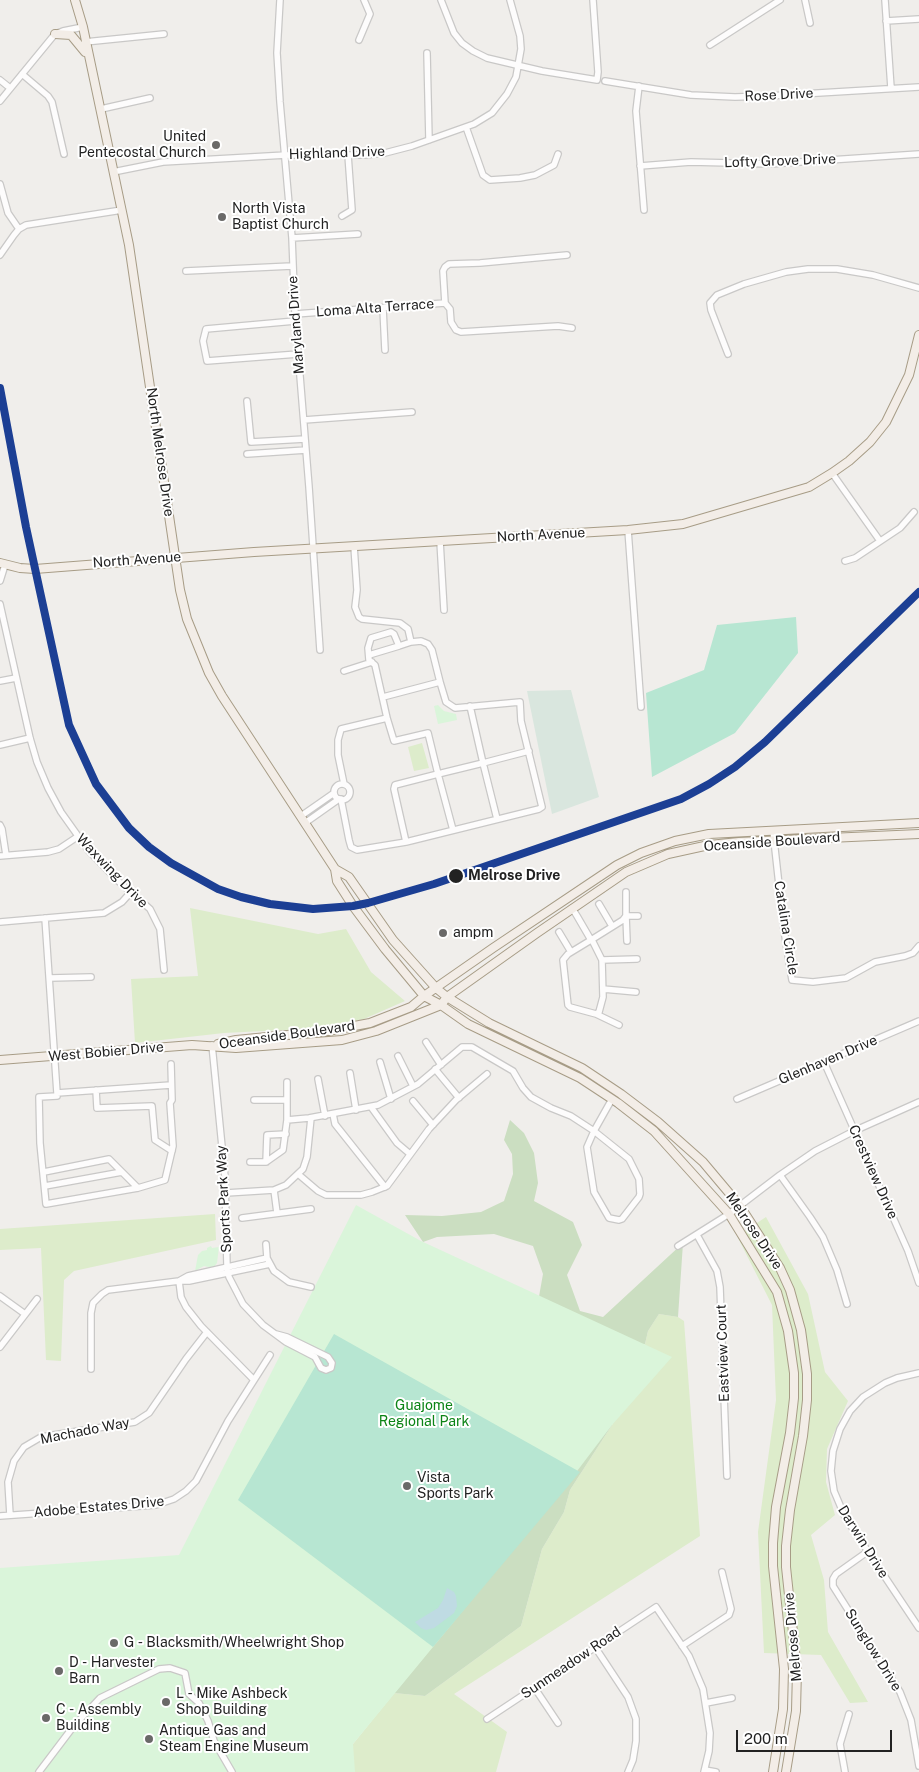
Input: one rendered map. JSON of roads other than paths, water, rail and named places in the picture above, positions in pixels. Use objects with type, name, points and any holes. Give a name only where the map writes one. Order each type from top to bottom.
[{"type":"main road","name":"North Melrose Drive","points":[[76,0],[129,244],[175,558],[187,619],[209,673],[222,696],[335,869],[337,882],[385,949],[424,996]]},
{"type":"main road","points":[[55,34],[71,36],[80,43],[88,56]]},
{"type":"main road","name":"North Avenue","points":[[3,564],[35,569],[354,546],[628,530],[683,524],[809,487],[850,461],[870,442],[886,422],[906,383],[916,358],[919,334]]},
{"type":"main road","name":"Oceanside Boulevard","points":[[212,1046],[236,1040],[328,1031],[370,1023],[410,1007],[617,865],[675,841],[709,834],[919,823]]},
{"type":"main road","name":"Oceanside Boulevard","points":[[212,1046],[236,1048],[342,1040],[376,1031],[441,1005],[537,933],[626,872],[668,854],[709,845],[773,840],[919,834]]},
{"type":"main road","name":"North Melrose Drive","points":[[335,869],[349,877],[393,940],[436,988]]},
{"type":"main road","points":[[537,933],[541,926],[572,904],[574,901],[573,894]]},
{"type":"main road","name":"Melrose Drive","points":[[436,988],[448,998],[489,1023],[582,1068],[658,1122],[703,1162],[740,1206],[770,1251],[790,1290],[801,1330],[807,1374],[807,1400],[786,1546],[786,1567],[797,1670],[796,1711],[786,1772]]},
{"type":"main road","name":"Melrose Drive","points":[[424,996],[441,1005],[468,1024],[580,1078],[612,1099],[654,1131],[729,1214],[777,1292],[788,1331],[794,1373],[794,1398],[790,1433],[776,1507],[773,1544],[773,1566],[784,1669],[783,1709],[772,1772]]},
{"type":"main road","name":"West Bobier Drive","points":[[0,1060],[192,1045],[212,1046]]},
{"type":"street","name":"Maryland Drive","points":[[280,0],[277,53],[280,102],[292,238],[295,321],[320,650]]},
{"type":"street","points":[[360,40],[370,14],[364,0]]},
{"type":"street","points":[[442,0],[449,23],[462,43],[472,51],[487,58],[519,66],[597,80],[593,0]]},
{"type":"street","name":"Highland Drive","points":[[114,172],[163,162],[385,152],[412,146],[474,124],[492,113],[507,94],[516,77],[521,49],[520,36],[510,0]]},
{"type":"street","points":[[710,45],[780,0]]},
{"type":"street","points":[[805,0],[810,23]]},
{"type":"street","points":[[884,0],[891,88]]},
{"type":"street","points":[[886,21],[919,19]]},
{"type":"street","points":[[0,101],[55,34],[63,30],[83,27]]},
{"type":"street","points":[[85,42],[164,34]]},
{"type":"street","points":[[427,53],[429,140]]},
{"type":"street","points":[[22,74],[48,96],[52,102],[64,154]]},
{"type":"street","points":[[0,80],[10,88]]},
{"type":"street","name":"Rose Drive","points":[[605,81],[691,94],[735,97],[919,86]]},
{"type":"street","points":[[639,86],[636,99],[644,210]]},
{"type":"street","points":[[101,109],[150,98]]},
{"type":"street","points":[[466,126],[483,175],[490,180],[535,175],[554,164],[558,154]]},
{"type":"street","name":"Lofty Grove Drive","points":[[640,166],[691,162],[770,164],[919,154]]},
{"type":"street","points":[[342,216],[352,210],[348,155]]},
{"type":"street","points":[[0,184],[8,214],[19,229]]},
{"type":"street","points":[[0,255],[19,229],[35,222],[122,210]]},
{"type":"street","points":[[292,238],[358,234]]},
{"type":"street","name":"Loma Alta Terrace","points":[[295,314],[445,303],[443,271],[449,264],[567,255]]},
{"type":"street","points":[[186,271],[292,266]]},
{"type":"street","points":[[728,354],[710,303],[717,295],[744,284],[786,272],[838,269],[873,275],[919,288]]},
{"type":"street","points":[[445,303],[450,309],[451,322],[456,330],[461,332],[558,326],[572,328]]},
{"type":"street","points":[[383,308],[385,350]]},
{"type":"street","points":[[295,321],[206,329],[203,342],[207,361],[298,354]]},
{"type":"street","points":[[247,401],[251,442],[305,439]]},
{"type":"street","points":[[304,420],[412,412]]},
{"type":"street","points":[[247,454],[306,450]]},
{"type":"street","points":[[832,473],[880,541]]},
{"type":"street","points":[[845,561],[855,558],[900,528],[914,512]]},
{"type":"street","points":[[628,530],[641,707]]},
{"type":"street","points":[[440,542],[444,610]]},
{"type":"street","points":[[354,546],[357,590],[355,607],[359,617],[362,619],[400,623],[408,629],[411,642]]},
{"type":"street","points":[[0,581],[3,564]]},
{"type":"street","name":"Waxwing Drive","points":[[0,604],[30,738],[37,762],[48,788],[77,837],[117,880],[150,909],[160,930],[164,970]]},
{"type":"street","points":[[398,646],[394,634],[391,632],[371,638],[368,648],[370,660],[375,665],[394,741],[428,733],[453,830]]},
{"type":"street","points":[[334,793],[340,799],[351,847],[357,850],[406,842],[542,807],[521,721],[520,702],[455,708],[449,705],[446,702],[432,650],[428,644],[421,641],[411,642],[370,655]]},
{"type":"street","points":[[344,671],[372,662]]},
{"type":"street","points":[[0,681],[16,678]]},
{"type":"street","points":[[382,697],[440,682]]},
{"type":"street","points":[[470,706],[497,819]]},
{"type":"street","points":[[303,820],[347,797],[348,787],[344,784],[338,755],[338,740],[341,729],[388,718]]},
{"type":"street","points":[[0,745],[30,738]]},
{"type":"street","points":[[406,842],[394,789],[395,786],[529,751]]},
{"type":"street","points":[[303,820],[334,793],[337,785],[344,784]]},
{"type":"street","points":[[0,825],[2,829],[3,856],[48,852],[59,849],[77,837]]},
{"type":"street","name":"Catalina Circle","points":[[773,831],[784,930],[792,980],[813,982],[846,978],[875,962],[913,953],[919,946]]},
{"type":"street","points":[[0,922],[104,913],[122,902],[131,892]]},
{"type":"street","points":[[626,892],[627,941]]},
{"type":"street","points":[[599,904],[612,926]]},
{"type":"street","points":[[572,908],[602,960],[603,997],[599,1012],[596,1014]]},
{"type":"street","points":[[619,1025],[596,1014],[570,1007],[566,1000],[563,960],[571,952],[626,916],[638,916]]},
{"type":"street","points":[[46,918],[57,1096],[39,1097],[40,1144],[46,1204],[138,1188],[165,1180],[173,1146],[170,1103],[172,1100],[171,1064]]},
{"type":"street","points":[[559,932],[571,952]]},
{"type":"street","points":[[602,960],[637,959]]},
{"type":"street","points":[[50,978],[91,977]]},
{"type":"street","points":[[603,989],[636,992]]},
{"type":"street","name":"Glenhaven Drive","points":[[738,1099],[919,1021]]},
{"type":"street","points":[[426,1042],[441,1065]]},
{"type":"street","name":"Sports Park Way","points":[[212,1046],[226,1193],[228,1270],[237,1293],[249,1311],[262,1325],[286,1342],[315,1357],[321,1368],[326,1370],[331,1368],[332,1363],[328,1357],[287,1337],[276,1334]]},
{"type":"street","points":[[287,1120],[325,1116],[378,1105],[413,1086],[462,1047],[472,1046],[514,1071],[531,1096],[551,1108],[571,1116],[594,1131],[629,1159],[639,1179],[639,1197],[622,1219],[619,1220],[609,1218],[594,1192],[588,1147],[594,1131],[612,1099]]},
{"type":"street","points":[[398,1056],[413,1086]]},
{"type":"street","points":[[380,1062],[391,1098]]},
{"type":"street","name":"Crestview Drive","points":[[824,1062],[908,1251],[919,1283]]},
{"type":"street","points":[[435,1069],[459,1098]]},
{"type":"street","points":[[350,1074],[356,1110]]},
{"type":"street","points":[[298,1174],[318,1191],[326,1195],[361,1194],[385,1187],[432,1125],[487,1074]]},
{"type":"street","points":[[318,1079],[325,1116]]},
{"type":"street","points":[[250,1162],[266,1162],[283,1150],[287,1120],[287,1082]]},
{"type":"street","points":[[56,1093],[172,1085]]},
{"type":"street","points":[[96,1090],[97,1108],[152,1106],[155,1140],[172,1151]]},
{"type":"street","points":[[254,1100],[287,1100]]},
{"type":"street","points":[[413,1101],[432,1125]]},
{"type":"street","points":[[678,1246],[729,1214],[815,1151],[919,1102]]},
{"type":"street","points":[[371,1107],[397,1143],[410,1154]]},
{"type":"street","points":[[332,1114],[335,1124],[385,1187]]},
{"type":"street","points":[[226,1193],[274,1190],[286,1185],[303,1169],[307,1157],[311,1118]]},
{"type":"street","points":[[266,1162],[267,1135],[286,1134]]},
{"type":"street","points":[[44,1172],[108,1159],[138,1188]]},
{"type":"street","points":[[45,1186],[122,1172]]},
{"type":"street","points":[[780,1175],[810,1217],[822,1238],[836,1270],[847,1304]]},
{"type":"street","points":[[274,1190],[278,1214]]},
{"type":"street","points":[[242,1218],[311,1209]]},
{"type":"street","name":"Eastview Court","points":[[697,1235],[717,1271],[720,1288],[728,1476]]},
{"type":"street","points":[[266,1244],[268,1261],[274,1271],[289,1282],[311,1287]]},
{"type":"street","points":[[92,1369],[91,1313],[93,1303],[108,1290],[179,1281],[188,1276],[268,1261]]},
{"type":"street","points":[[179,1281],[181,1297],[186,1307],[207,1332],[254,1380]]},
{"type":"street","points":[[0,1296],[25,1314]]},
{"type":"street","points":[[0,1347],[38,1299]]},
{"type":"street","name":"Machado Way","points":[[10,1515],[8,1482],[14,1461],[24,1448],[41,1437],[135,1422],[149,1413],[186,1358],[207,1332]]},
{"type":"street","name":"Adobe Estates Drive","points":[[0,1516],[156,1505],[174,1499],[196,1481],[228,1421],[270,1355]]},
{"type":"street","name":"Darwin Drive","points":[[919,1373],[885,1383],[863,1397],[850,1411],[840,1429],[833,1451],[831,1471],[834,1491],[839,1506],[867,1552],[919,1628]]},
{"type":"street","name":"Sunglow Drive","points":[[867,1552],[836,1574],[833,1579],[833,1586],[900,1692],[911,1720],[918,1747],[919,1766]]},
{"type":"street","points":[[716,1772],[705,1771],[710,1733],[706,1703],[703,1689],[689,1656],[682,1646],[729,1615],[731,1609],[722,1572]]},
{"type":"street","name":"Sunmeadow Road","points":[[487,1718],[656,1607],[682,1646]]},
{"type":"street","points":[[595,1647],[628,1697],[636,1719],[636,1741],[633,1760],[628,1772]]},
{"type":"street","points":[[39,1772],[73,1727],[100,1698],[159,1669],[170,1668],[185,1673],[189,1694],[199,1703],[208,1721],[214,1740],[232,1772]]},
{"type":"street","points":[[534,1687],[558,1723]]},
{"type":"street","points":[[706,1703],[732,1698]]},
{"type":"street","points":[[845,1772],[840,1744],[849,1714]]},
{"type":"water","points":[[447,1588],[454,1592],[456,1596],[457,1606],[454,1613],[434,1628],[426,1630],[421,1628],[415,1622],[438,1608]]},
{"type":"place","name":"United Pentecostal Church","points":[[216,145]]},
{"type":"place","name":"North Vista Baptist Church","points":[[222,217]]},
{"type":"place","name":"Melrose Drive","points":[[456,876]]},
{"type":"place","name":"ampm","points":[[443,933]]},
{"type":"place","name":"Vista Sports Park","points":[[407,1486]]},
{"type":"place","name":"G - Blacksmith/Wheelwright Shop","points":[[114,1643]]},
{"type":"place","name":"D - Harvester Barn","points":[[59,1671]]},
{"type":"place","name":"L - Mike Ashbeck Shop Building","points":[[166,1702]]},
{"type":"place","name":"C - Assembly Building","points":[[46,1718]]},
{"type":"place","name":"Antique Gas and Steam Engine Museum","points":[[149,1739]]},
{"type":"park label","name":"Guajome Regional Park","points":[[424,1414]]}]
